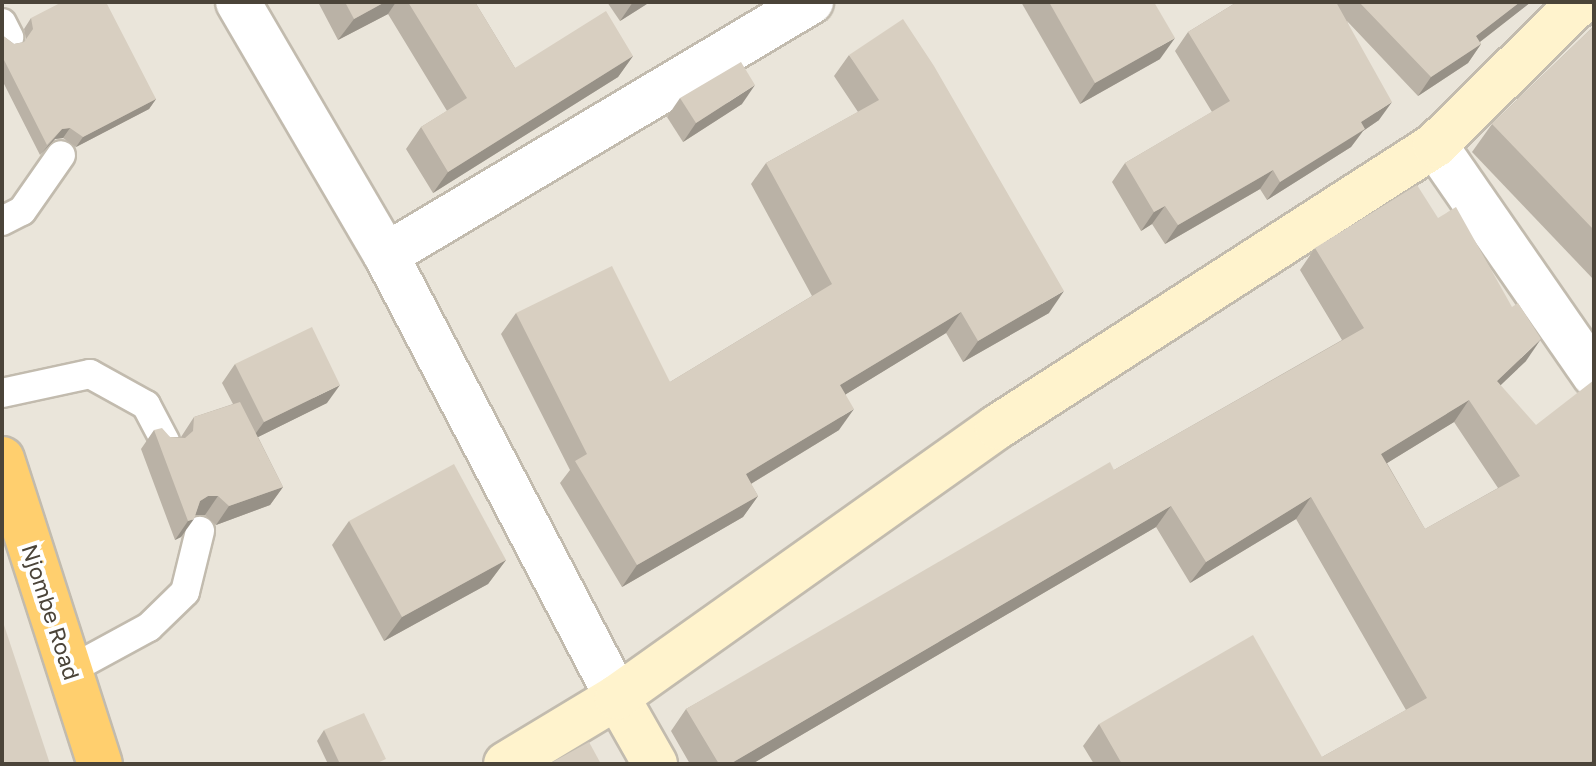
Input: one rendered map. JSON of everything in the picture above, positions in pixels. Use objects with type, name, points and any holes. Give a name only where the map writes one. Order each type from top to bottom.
[{"type":"highway","name":"Njombe Road","points":[[2,459],[100,764]]},
{"type":"street","points":[[238,2],[386,255],[655,764]]},
{"type":"street","points":[[386,255],[811,2]]},
{"type":"street","points":[[506,764],[617,697],[997,427],[1435,145],[1580,2]]},
{"type":"street","points":[[1435,145],[1594,375]]},
{"type":"lane","points":[[2,221],[22,211],[61,155]]},
{"type":"lane","points":[[2,393],[90,374],[146,405],[165,441]]},
{"type":"lane","points":[[70,670],[149,627],[185,592],[200,531]]},
{"type":"shaded area","points":[[2,2],[1594,2],[1594,764],[2,764]]},
{"type":"building","points":[[62,2],[106,2],[156,99],[83,137],[70,128],[62,129],[47,145],[2,56],[2,35],[14,44],[24,42],[33,29],[31,18]]},
{"type":"building","points":[[345,2],[385,2],[354,19]]},
{"type":"building","points":[[408,2],[475,2],[515,68],[606,11],[633,56],[448,172],[421,127],[467,98]]},
{"type":"building","points":[[1049,2],[1154,2],[1175,38],[1095,83]]},
{"type":"building","points":[[1237,2],[1336,2],[1392,102],[1361,122],[1365,129],[1280,182],[1273,170],[1178,225],[1165,206],[1154,212],[1125,163],[1230,101],[1188,32]]},
{"type":"building","points":[[1359,2],[1520,2],[1476,36],[1481,44],[1431,77]]},
{"type":"building","points":[[903,19],[934,66],[1064,291],[978,341],[961,312],[840,385],[854,409],[746,474],[758,496],[637,565],[575,461],[587,454],[516,313],[612,266],[670,382],[832,284],[766,163],[879,100],[849,55]]},
{"type":"building","points":[[1594,26],[1594,230],[1492,124]]},
{"type":"building","points":[[741,62],[755,85],[696,123],[680,98]]},
{"type":"building","points":[[1417,185],[1438,218],[1456,207],[1512,307],[1518,303],[1541,339],[1497,381],[1536,425],[1594,380],[1594,760],[1586,764],[1122,764],[1099,724],[1253,635],[1322,757],[1427,698],[1311,497],[1206,562],[1171,506],[730,764],[719,764],[686,709],[1110,462],[1114,470],[1364,328],[1315,248]],"holes":[[[1469,400],[1520,476],[1425,529],[1381,454]]]},
{"type":"building","points":[[312,327],[340,385],[264,422],[235,364]]},
{"type":"building","points":[[240,402],[283,487],[229,506],[218,496],[208,496],[200,501],[194,519],[188,521],[154,430],[162,428],[170,437],[185,438],[193,431],[194,417]]},
{"type":"building","points":[[454,464],[506,560],[402,617],[349,521]]},
{"type":"building","points":[[2,619],[50,764],[2,764]]},
{"type":"building","points":[[364,713],[386,759],[375,764],[340,764],[324,730]]},
{"type":"building","points":[[589,742],[601,764],[549,764]]}]
